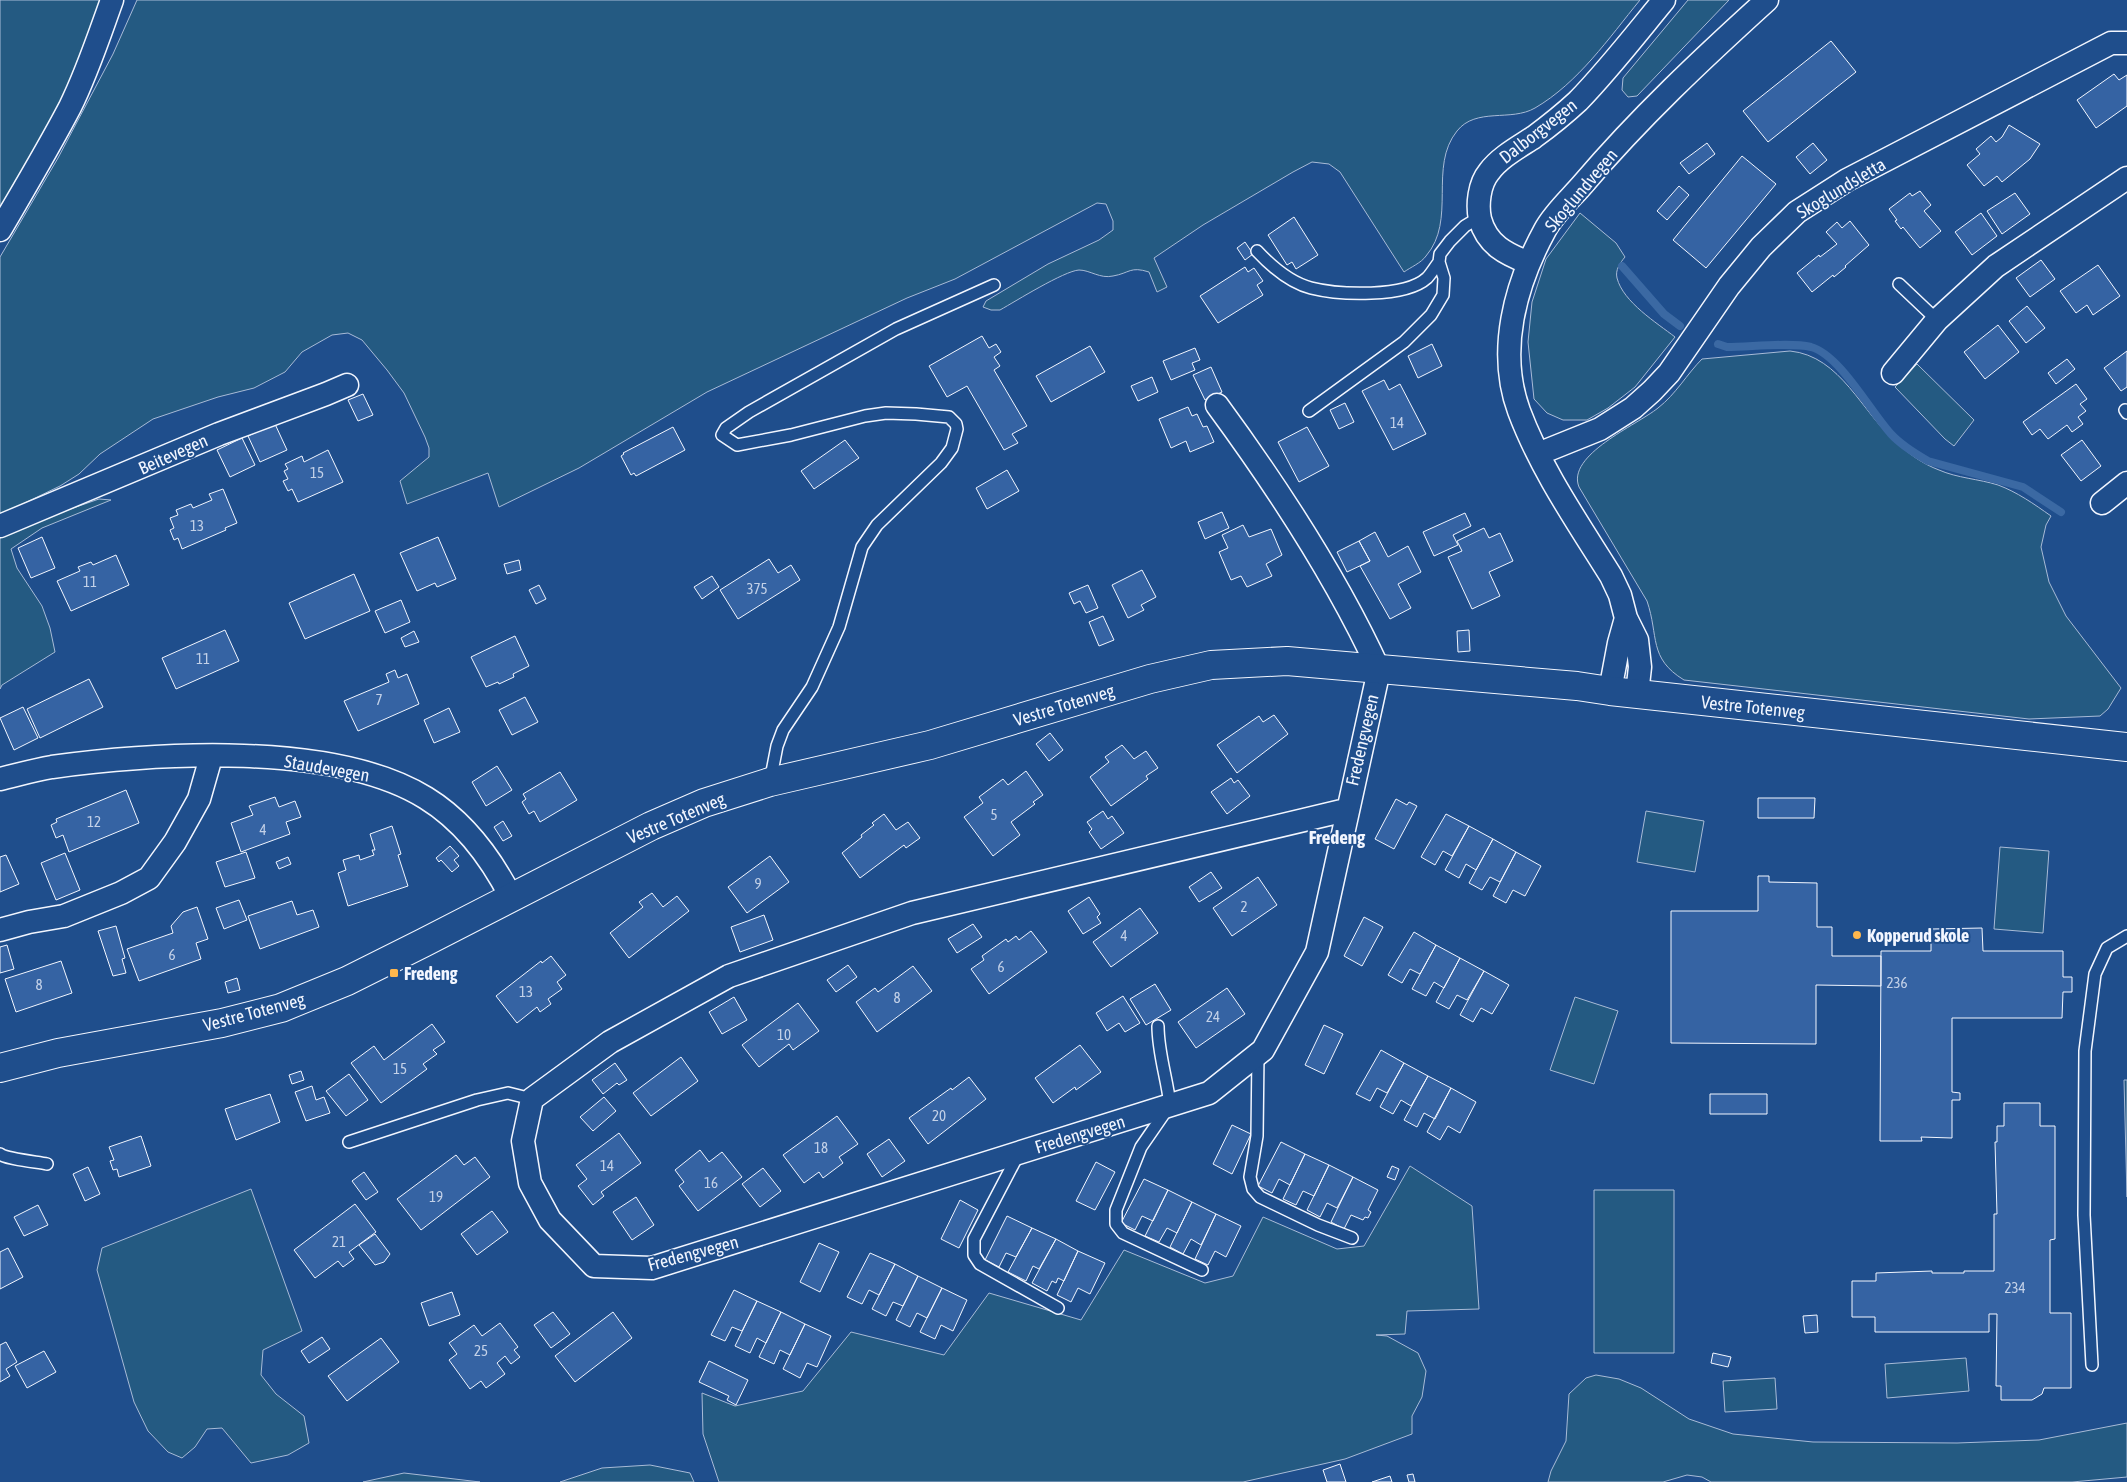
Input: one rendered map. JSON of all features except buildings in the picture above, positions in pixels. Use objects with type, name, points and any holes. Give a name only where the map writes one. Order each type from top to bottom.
[{"type":"street","points":[[0,230],[41,161],[70,106],[88,66],[112,0]]},
{"type":"street","name":"Dalborgvegen","points":[[1528,263],[1500,250],[1491,241],[1480,217],[1479,202],[1481,190],[1488,172],[1510,153],[1557,120],[1577,101],[1664,0]]},
{"type":"street","name":"Skoglundvegen","points":[[1624,693],[1619,643],[1626,618],[1620,595],[1611,576],[1538,454],[1519,410],[1510,371],[1512,316],[1516,296],[1528,263],[1546,228],[1595,169],[1689,74],[1767,0]]},
{"type":"street","name":"Skoglundsletta","points":[[1538,454],[1600,429],[1633,408],[1652,391],[1669,373],[1729,286],[1761,247],[1797,212],[1847,180],[2111,43],[2127,43]]},
{"type":"street","points":[[1893,373],[1937,320],[1996,266],[2127,178]]},
{"type":"street","name":"Beitevegen","points":[[0,526],[218,434],[347,385]]},
{"type":"street","points":[[1217,405],[1258,461],[1314,551],[1360,630],[1378,670]]},
{"type":"street","points":[[2102,503],[2127,483]]},
{"type":"street","name":"Vestre Totenveg","points":[[0,1068],[58,1053],[222,1022],[281,1008],[315,996],[651,826],[704,803],[770,782],[930,745],[1150,679],[1211,665],[1287,661],[1577,686],[1624,693],[2127,747]]},
{"type":"street","name":"Fredengvegen","points":[[1346,810],[912,914],[729,976],[610,1042],[532,1100],[523,1141],[530,1183],[550,1220],[594,1266],[652,1268],[1209,1093],[1263,1050],[1317,952],[1346,810],[1378,670]]},
{"type":"street","name":"Staudevegen","points":[[0,779],[50,768],[184,756],[258,758],[312,762],[350,768],[376,776],[427,798],[465,830],[484,850],[512,897]]},
{"type":"street","points":[[0,930],[29,922],[64,916],[121,893],[149,878],[175,842],[199,799],[211,757]]},
{"type":"lane","points":[[1258,252],[1274,269],[1310,288],[1374,293],[1406,288],[1426,278],[1450,241],[1465,226],[1480,217]]},
{"type":"lane","points":[[1310,411],[1404,342],[1432,315],[1443,295],[1444,278],[1438,262]]},
{"type":"lane","points":[[1899,284],[1937,320]]},
{"type":"lane","points":[[770,782],[772,765],[780,738],[812,687],[839,627],[862,547],[877,525],[942,463],[952,448],[957,429],[956,424],[949,418],[916,414],[886,414],[865,416],[792,435],[737,445],[722,435],[726,428],[749,412],[896,329],[994,285]]},
{"type":"lane","points":[[2092,1365],[2084,1215],[2085,1051],[2095,974],[2107,948],[2127,936]]},
{"type":"lane","points":[[1158,1026],[1158,1049],[1166,1076],[1170,1106],[1141,1146],[1116,1210],[1116,1224],[1123,1233],[1202,1270]]},
{"type":"lane","points":[[1258,1054],[1257,1136],[1250,1177],[1253,1190],[1260,1197],[1268,1201],[1318,1225],[1352,1238]]},
{"type":"lane","points":[[349,1142],[477,1100],[508,1093],[532,1100]]},
{"type":"lane","points":[[1018,1153],[974,1239],[974,1255],[980,1264],[1058,1308]]},
{"type":"lane","points":[[0,1154],[4,1157],[48,1164]]},
{"type":"shaded area","points":[[0,0],[102,0],[77,73],[0,212]]},
{"type":"shaded area","points":[[137,0],[1640,0],[1592,59],[1551,98],[1526,112],[1474,119],[1457,131],[1449,145],[1444,161],[1442,210],[1435,242],[1419,263],[1404,272],[1340,172],[1329,164],[1312,162],[1203,225],[1154,258],[1167,287],[1157,292],[1149,272],[1143,270],[1134,270],[1108,277],[1079,270],[1063,275],[1000,310],[991,310],[983,307],[986,301],[1048,264],[1099,240],[1113,230],[1113,221],[1106,204],[1097,203],[955,279],[907,298],[707,392],[579,468],[499,507],[488,473],[407,504],[400,481],[429,457],[429,448],[404,393],[362,340],[348,333],[332,335],[302,352],[285,372],[254,388],[218,397],[153,419],[100,454],[79,474],[60,486],[0,515],[0,257],[58,158],[113,54]]},
{"type":"shaded area","points":[[1688,0],[1729,0],[1637,96],[1628,97],[1622,90],[1623,78]]},
{"type":"shaded area","points":[[1580,213],[1616,243],[1625,257],[1618,267],[1617,278],[1620,287],[1626,295],[1650,319],[1675,337],[1635,387],[1608,408],[1587,420],[1563,420],[1547,413],[1534,399],[1528,342],[1532,302],[1546,259]]},
{"type":"shaded area","points":[[1790,351],[1808,355],[1823,363],[1837,374],[1884,431],[1927,465],[1946,473],[1998,485],[2025,499],[2051,516],[2046,525],[2041,547],[2049,582],[2066,616],[2121,688],[2108,709],[2100,716],[2029,719],[1684,680],[1665,663],[1656,645],[1647,601],[1579,487],[1578,475],[1583,464],[1593,452],[1658,408],[1670,397],[1702,359]]},
{"type":"shaded area","points":[[1917,364],[1974,420],[1954,446],[1895,387]]},
{"type":"shaded area","points":[[99,499],[111,500],[42,528],[11,549],[17,568],[42,606],[50,628],[55,652],[2,685],[0,689],[0,538],[56,514]]},
{"type":"shaded area","points":[[1646,811],[1704,821],[1695,872],[1637,862]]},
{"type":"shaded area","points":[[2000,847],[2049,851],[2043,933],[1994,929]]},
{"type":"shaded area","points":[[1575,997],[1618,1011],[1594,1084],[1550,1070]]},
{"type":"shaded area","points":[[2124,1080],[2127,1080],[2127,1197]]},
{"type":"shaded area","points":[[1410,1166],[1472,1206],[1479,1309],[1407,1311],[1405,1334],[1376,1335],[1387,1336],[1418,1353],[1426,1371],[1422,1397],[1412,1416],[1412,1434],[1345,1459],[1243,1482],[719,1482],[703,1434],[702,1393],[735,1406],[803,1391],[851,1332],[944,1355],[989,1293],[1081,1320],[1124,1250],[1205,1283],[1233,1276],[1263,1217],[1337,1249],[1364,1246]]},
{"type":"shaded area","points":[[251,1189],[302,1331],[263,1350],[261,1375],[276,1394],[304,1416],[309,1443],[288,1455],[251,1463],[222,1428],[207,1429],[195,1447],[182,1458],[168,1452],[148,1431],[134,1402],[97,1270],[102,1248]]},
{"type":"shaded area","points":[[1594,1190],[1674,1190],[1674,1353],[1594,1353]]},
{"type":"shaded area","points":[[1966,1358],[1969,1391],[1887,1398],[1885,1364]]},
{"type":"shaded area","points":[[1596,1375],[1619,1379],[1641,1388],[1689,1419],[1733,1434],[1813,1442],[1957,1443],[2039,1440],[2127,1423],[2127,1477],[2072,1482],[1711,1482],[1702,1477],[1687,1475],[1663,1482],[1548,1482],[1551,1471],[1566,1441],[1569,1394],[1586,1378]]},
{"type":"shaded area","points":[[1775,1378],[1777,1409],[1725,1412],[1723,1381]]},
{"type":"shaded area","points":[[650,1465],[690,1473],[694,1482],[560,1482],[602,1468]]},
{"type":"shaded area","points":[[404,1473],[480,1482],[363,1482]]},
{"type":"waterway","points":[[1622,266],[1664,314],[1680,326]]},
{"type":"waterway","points":[[1718,344],[1727,347],[1803,346],[1822,352],[1844,372],[1891,434],[1913,452],[1928,461],[2023,487],[2061,512]]},
{"type":"place","name":"Kopperud skole","points":[[1857,935]]},
{"type":"place","name":"Fredeng","points":[[394,973]]},
{"type":"district","name":"Fredeng","points":[[1337,837]]}]
